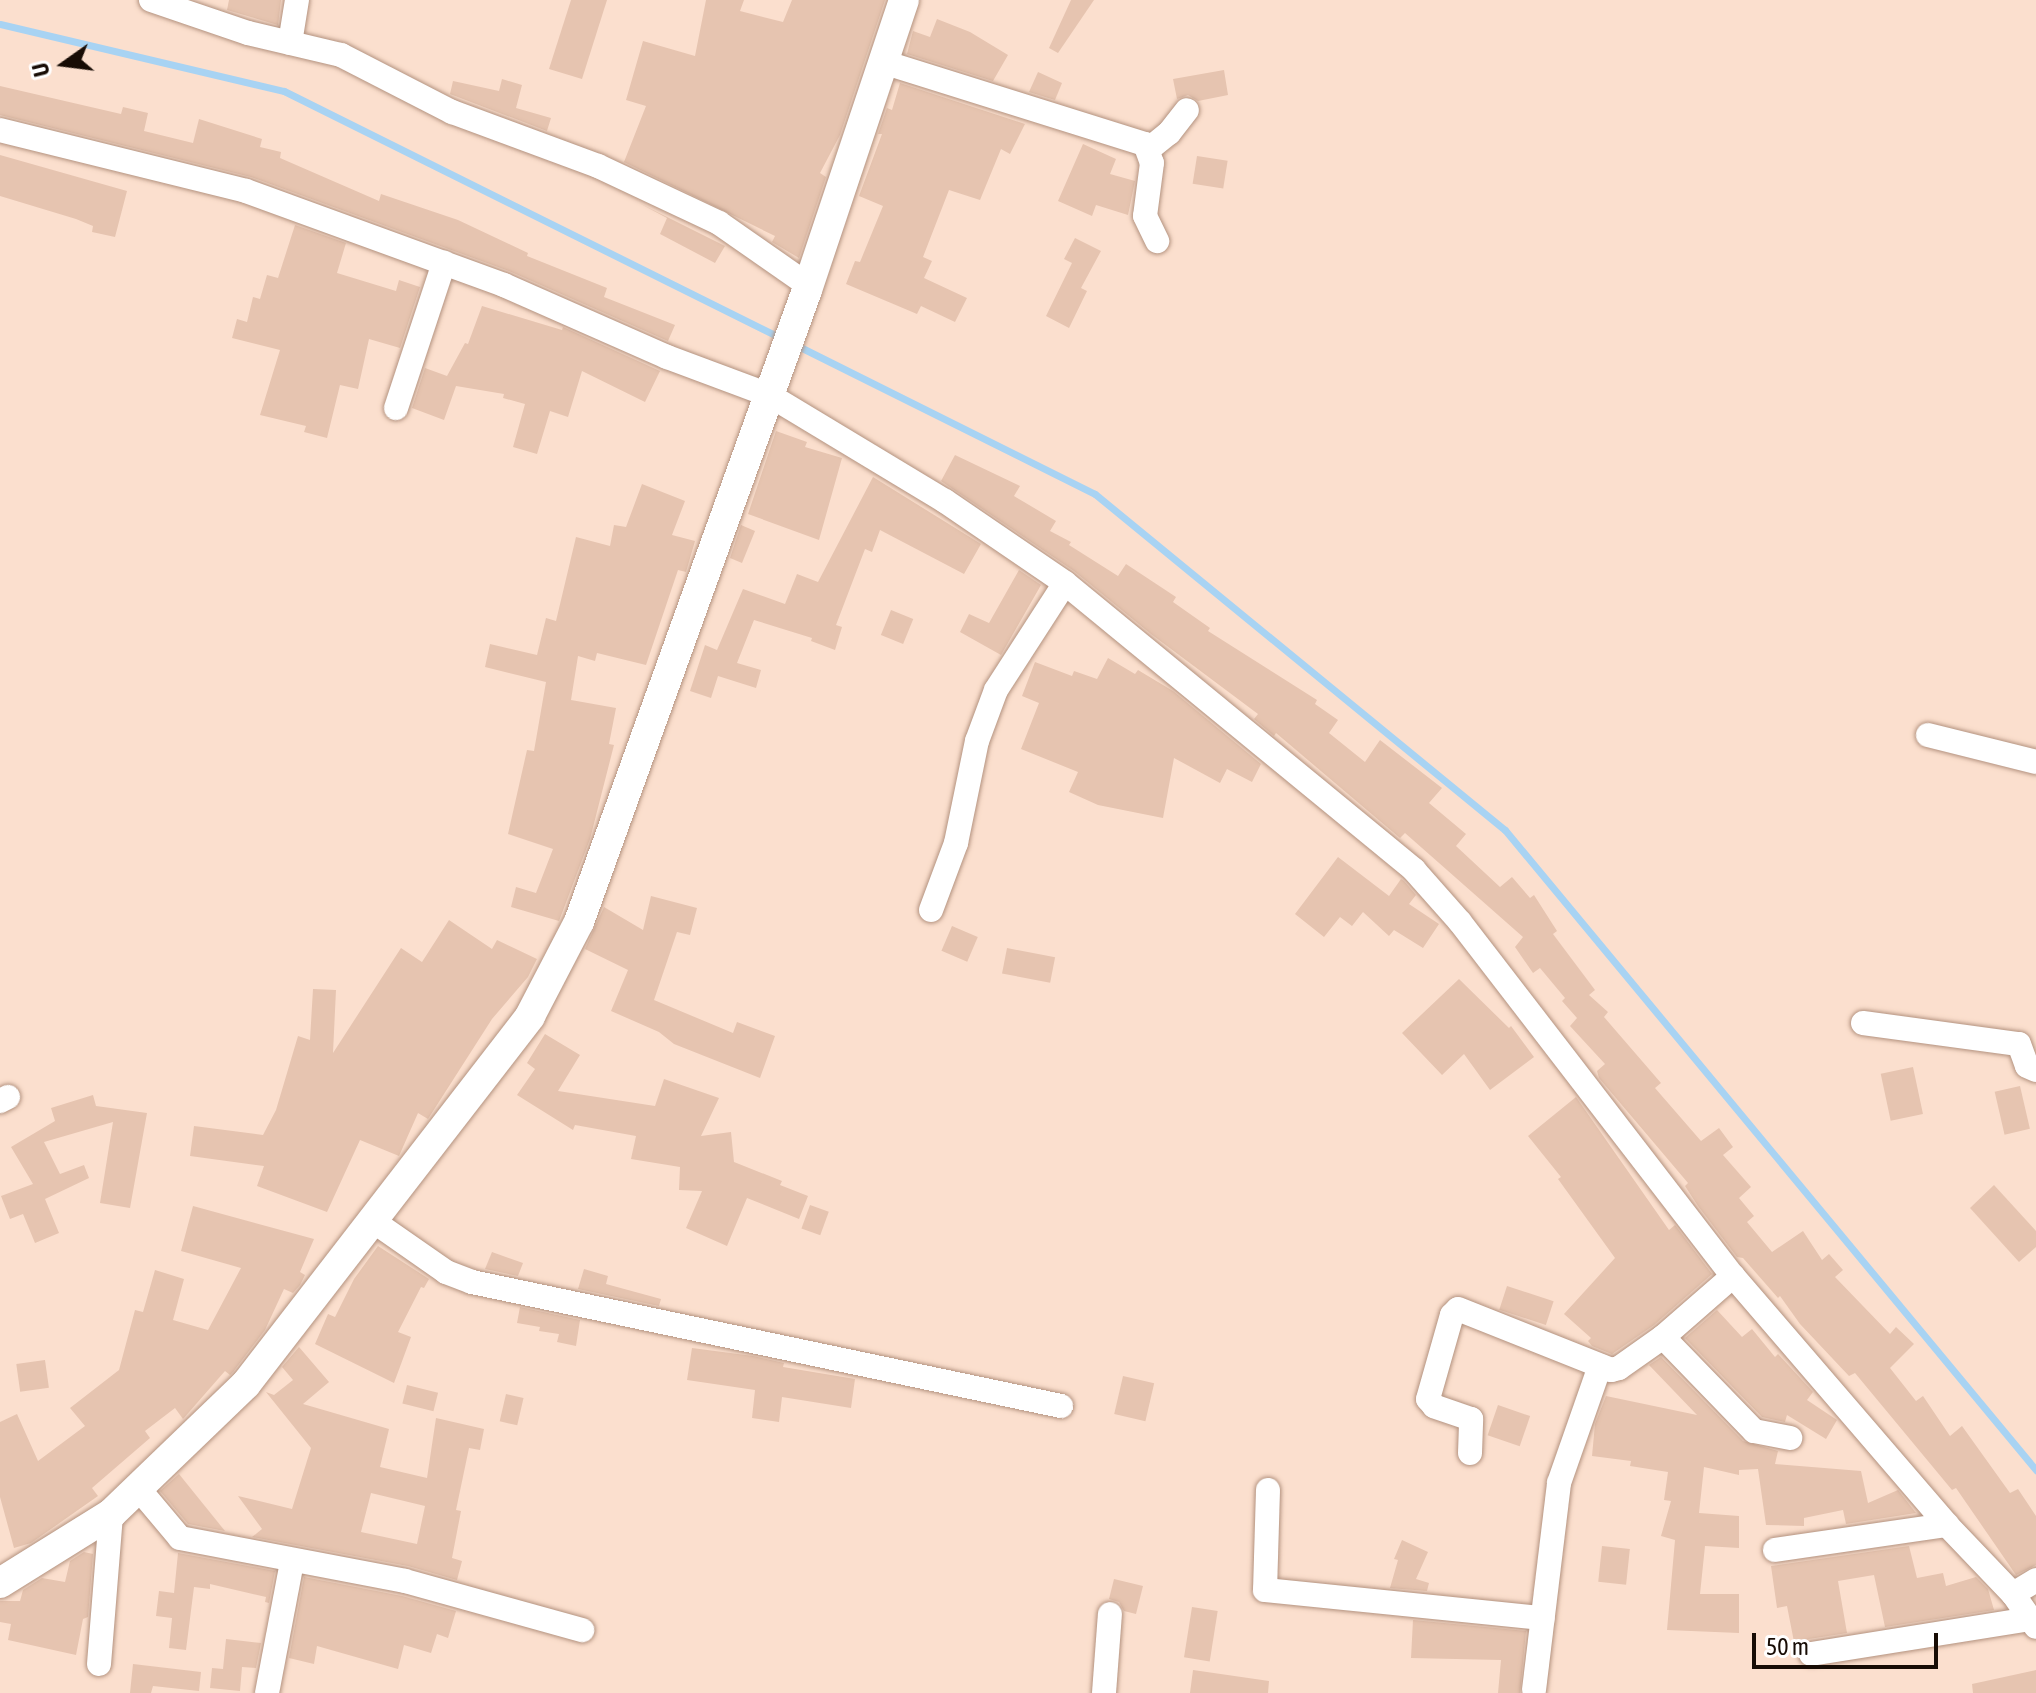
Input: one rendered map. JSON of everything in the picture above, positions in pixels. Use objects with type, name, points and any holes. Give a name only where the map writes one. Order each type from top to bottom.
[{"type":"street","points":[[293,44],[297,0]]},
{"type":"street","points":[[0,1583],[111,1514],[246,1384],[530,1016],[579,922],[807,288],[904,0]]},
{"type":"street","points":[[164,2],[248,33],[341,55],[452,112],[598,166],[719,223],[807,288]]},
{"type":"street","points":[[883,62],[1145,144],[1152,163],[1144,207],[1147,224],[1157,241]]},
{"type":"street","points":[[1149,149],[1169,133],[1187,110]]},
{"type":"street","points":[[0,130],[246,191],[504,285],[667,357],[773,383],[1065,583],[1414,870],[1460,922],[1733,1276],[1947,1525],[2013,1594],[2033,1623],[1811,1654]]},
{"type":"street","points":[[396,408],[444,263]]},
{"type":"street","points":[[931,910],[956,843],[977,741],[996,690],[1065,583]]},
{"type":"street","points":[[1928,735],[2036,762]]},
{"type":"street","points":[[1863,1023],[2019,1044],[2027,1066],[2036,1070]]},
{"type":"street","points":[[373,1221],[446,1272],[472,1282],[1061,1406]]},
{"type":"street","points":[[1470,1453],[1471,1419],[1434,1406],[1428,1399],[1452,1315],[1458,1309],[1616,1370],[1663,1337],[1733,1276]]},
{"type":"street","points":[[1663,1337],[1754,1431],[1790,1438]]},
{"type":"street","points":[[1534,1690],[1561,1471],[1578,1436],[1600,1366]]},
{"type":"street","points":[[138,1488],[180,1538],[292,1562],[405,1581],[582,1630]]},
{"type":"street","points":[[1268,1490],[1265,1590],[1543,1618]]},
{"type":"street","points":[[99,1664],[111,1514]]},
{"type":"street","points":[[1775,1550],[1947,1525]]},
{"type":"street","points":[[267,1693],[292,1562]]},
{"type":"street","points":[[2013,1594],[2036,1580]]},
{"type":"street","points":[[1104,1693],[1110,1614]]},
{"type":"building","points":[[229,0],[281,0],[278,25],[227,10]]},
{"type":"building","points":[[571,0],[607,0],[582,79],[549,69]]},
{"type":"building","points":[[706,0],[744,0],[740,11],[783,22],[792,0],[885,0],[840,135],[820,173],[826,177],[799,258],[772,242],[775,236],[624,162],[646,106],[626,100],[643,41],[695,56]]},
{"type":"building","points":[[1071,0],[1094,0],[1058,53],[1049,48]]},
{"type":"building","points":[[937,19],[970,32],[1008,55],[993,81],[907,54],[913,31],[930,37]]},
{"type":"building","points":[[1224,70],[1228,95],[1198,101],[1188,95],[1177,99],[1173,79]]},
{"type":"building","points":[[1038,72],[1062,83],[1055,100],[1029,92]]},
{"type":"building","points":[[502,79],[522,85],[516,108],[551,118],[547,131],[450,94],[453,81],[499,91]]},
{"type":"building","points":[[900,83],[1025,124],[1010,154],[1001,149],[980,200],[949,190],[923,257],[932,261],[924,278],[967,298],[955,322],[921,306],[917,314],[846,284],[855,261],[860,262],[883,206],[859,196],[882,134],[878,134],[887,108],[892,110]]},
{"type":"building","points":[[0,86],[121,114],[123,107],[148,113],[144,131],[193,143],[199,119],[262,139],[260,147],[281,152],[280,158],[379,201],[381,194],[458,220],[528,253],[527,256],[607,288],[604,297],[675,325],[668,341],[509,271],[251,177],[0,115]]},
{"type":"building","points":[[1083,144],[1116,159],[1110,174],[1135,181],[1128,215],[1096,205],[1092,216],[1058,201]]},
{"type":"building","points":[[0,155],[127,191],[115,237],[92,232],[93,226],[76,219],[0,196]]},
{"type":"building","points":[[1197,156],[1228,161],[1223,189],[1193,184]]},
{"type":"building","points":[[639,203],[725,246],[715,263],[660,234],[667,218]]},
{"type":"building","points":[[295,225],[346,243],[337,273],[396,291],[399,280],[420,287],[400,348],[369,339],[358,389],[340,385],[327,438],[304,432],[306,426],[260,415],[280,350],[232,338],[237,319],[247,322],[253,297],[260,299],[267,275],[278,278]]},
{"type":"building","points":[[1075,238],[1101,251],[1081,288],[1087,291],[1069,328],[1046,316],[1072,263],[1064,259]]},
{"type":"building","points":[[482,306],[562,330],[563,327],[660,371],[645,402],[582,371],[568,417],[550,411],[537,454],[513,447],[525,404],[503,398],[504,394],[456,386],[444,420],[412,408],[425,368],[447,376],[465,343],[468,344]]},
{"type":"building","points":[[776,431],[807,442],[805,447],[842,458],[819,540],[748,514]]},
{"type":"building","points":[[955,455],[1020,486],[1014,496],[1056,521],[1050,531],[1071,542],[1069,545],[1118,576],[1126,564],[1176,597],[1173,602],[1210,628],[1208,631],[1317,700],[1315,704],[1338,720],[1329,733],[1365,762],[1380,740],[1442,788],[1429,803],[1466,834],[1456,846],[1500,887],[1512,877],[1530,898],[1534,895],[1557,931],[1553,934],[1595,990],[1589,995],[1608,1012],[1604,1017],[1661,1083],[1655,1088],[1701,1141],[1719,1128],[1733,1147],[1723,1155],[1751,1187],[1739,1198],[1754,1216],[1747,1222],[1772,1252],[1803,1231],[1822,1260],[1829,1254],[1843,1270],[1835,1277],[1890,1334],[1896,1327],[1914,1344],[1890,1368],[1916,1401],[1923,1396],[1950,1436],[1962,1426],[2010,1493],[2018,1489],[2036,1516],[2036,1565],[2016,1575],[1956,1488],[1952,1490],[1855,1373],[1849,1376],[1800,1324],[1780,1296],[1778,1298],[1743,1258],[1737,1257],[1698,1206],[1685,1186],[1688,1183],[1599,1078],[1597,1071],[1605,1064],[1570,1026],[1577,1018],[1562,1001],[1565,998],[1540,968],[1533,973],[1515,947],[1523,937],[1405,833],[1400,838],[1276,733],[1274,736],[1254,719],[1258,714],[1151,634],[1074,571],[941,481]]},
{"type":"building","points":[[873,477],[981,544],[964,574],[880,530],[872,552],[865,549],[836,625],[842,627],[835,650],[811,641],[812,638],[754,620],[737,663],[761,670],[756,688],[718,676],[711,698],[690,691],[705,645],[717,650],[743,589],[785,604],[797,574],[818,582]]},
{"type":"building","points":[[642,484],[685,501],[672,535],[695,541],[686,572],[678,570],[646,665],[597,653],[595,661],[578,656],[571,700],[616,708],[609,744],[614,745],[590,839],[559,921],[511,907],[516,887],[536,893],[553,849],[508,834],[527,750],[534,751],[546,682],[485,667],[490,644],[537,655],[546,618],[556,621],[576,537],[610,546],[614,525],[626,527]]},
{"type":"building","points":[[741,525],[755,531],[742,563],[730,558]]},
{"type":"building","points":[[1019,570],[1041,585],[1001,655],[960,632],[969,614],[989,623]]},
{"type":"building","points":[[891,610],[913,619],[903,644],[881,635]]},
{"type":"building","points":[[1108,658],[1135,674],[1138,670],[1173,691],[1261,764],[1252,782],[1227,769],[1220,783],[1174,758],[1163,818],[1098,805],[1069,792],[1078,772],[1021,749],[1039,703],[1022,696],[1035,662],[1072,676],[1074,671],[1097,679]]},
{"type":"building","points":[[1338,857],[1389,896],[1401,879],[1404,881],[1416,895],[1409,904],[1439,924],[1423,948],[1394,930],[1389,936],[1363,912],[1352,926],[1340,917],[1324,937],[1295,914]]},
{"type":"building","points":[[651,896],[697,908],[690,935],[677,932],[654,1000],[733,1033],[737,1022],[775,1036],[760,1078],[674,1044],[659,1032],[611,1011],[628,970],[585,949],[604,907],[643,930]]},
{"type":"building","points":[[449,920],[492,949],[497,940],[537,959],[528,977],[492,1019],[428,1119],[418,1113],[399,1156],[360,1140],[327,1212],[257,1186],[264,1166],[190,1156],[194,1126],[263,1135],[276,1110],[298,1036],[310,1040],[313,989],[336,990],[333,1053],[401,948],[422,962]]},
{"type":"building","points":[[952,926],[978,937],[967,962],[941,951]]},
{"type":"building","points":[[1007,948],[1055,957],[1050,983],[1002,974]]},
{"type":"building","points":[[1459,979],[1509,1028],[1511,1026],[1534,1057],[1490,1090],[1464,1054],[1442,1075],[1402,1033]]},
{"type":"building","points":[[545,1034],[580,1055],[558,1091],[655,1106],[664,1079],[719,1098],[701,1136],[731,1132],[734,1162],[782,1181],[780,1185],[808,1196],[799,1219],[747,1198],[727,1246],[686,1228],[702,1191],[679,1190],[680,1167],[631,1159],[636,1136],[575,1125],[573,1130],[517,1095],[535,1069],[527,1063]]},
{"type":"building","points":[[1913,1067],[1923,1114],[1891,1121],[1881,1074]]},
{"type":"building","points":[[2020,1086],[2030,1129],[2005,1135],[1995,1092]]},
{"type":"building","points":[[93,1095],[96,1106],[147,1113],[130,1208],[100,1203],[113,1122],[44,1142],[60,1174],[84,1165],[89,1178],[45,1199],[59,1233],[35,1243],[23,1214],[10,1219],[1,1196],[33,1184],[11,1147],[55,1121],[51,1108]]},
{"type":"building","points":[[1576,1097],[1669,1230],[1675,1225],[1712,1274],[1654,1325],[1612,1354],[1592,1346],[1588,1341],[1591,1338],[1564,1314],[1615,1258],[1558,1179],[1561,1177],[1528,1136]]},
{"type":"building","points":[[1994,1185],[2036,1231],[2036,1247],[2019,1262],[1970,1208]]},
{"type":"building","points":[[810,1205],[829,1212],[820,1235],[801,1228]]},
{"type":"building","points":[[193,1206],[314,1239],[300,1272],[305,1275],[300,1285],[293,1293],[284,1289],[265,1330],[233,1372],[230,1375],[225,1371],[183,1419],[175,1408],[145,1431],[150,1438],[92,1488],[98,1496],[31,1543],[14,1548],[0,1497],[0,1422],[17,1414],[38,1461],[85,1426],[70,1408],[119,1370],[135,1310],[143,1312],[155,1270],[184,1279],[173,1320],[208,1330],[241,1268],[181,1251]]},
{"type":"building","points":[[378,1246],[429,1279],[424,1288],[421,1287],[398,1332],[411,1337],[394,1383],[315,1344],[328,1314],[335,1317],[354,1279]]},
{"type":"building","points":[[492,1252],[523,1263],[518,1276],[485,1269]]},
{"type":"building","points":[[584,1269],[608,1276],[606,1284],[661,1299],[659,1306],[578,1289]]},
{"type":"building","points":[[1507,1286],[1554,1301],[1546,1325],[1499,1310]]},
{"type":"building","points":[[520,1307],[580,1320],[576,1346],[557,1342],[559,1334],[517,1323]]},
{"type":"building","points":[[1717,1310],[1742,1337],[1752,1329],[1775,1357],[1778,1354],[1813,1392],[1807,1400],[1837,1420],[1826,1439],[1787,1415],[1785,1422],[1762,1417],[1685,1338]]},
{"type":"building","points":[[299,1347],[329,1382],[303,1404],[389,1429],[380,1467],[427,1478],[436,1418],[484,1429],[480,1450],[469,1448],[456,1510],[461,1511],[452,1558],[462,1561],[457,1580],[408,1566],[252,1537],[262,1529],[238,1496],[292,1509],[311,1448],[266,1392],[274,1395],[293,1380],[282,1367]],"holes":[[[371,1493],[425,1506],[417,1544],[361,1532]]]},
{"type":"building","points":[[692,1348],[753,1356],[784,1363],[783,1367],[855,1379],[851,1408],[782,1397],[779,1422],[752,1418],[755,1390],[687,1380]]},
{"type":"building","points":[[1661,1357],[1743,1441],[1778,1451],[1775,1464],[1861,1471],[1868,1503],[1898,1490],[1916,1513],[1846,1524],[1843,1510],[1804,1518],[1804,1526],[1766,1525],[1758,1469],[1739,1470],[1739,1475],[1704,1467],[1699,1513],[1739,1516],[1739,1548],[1705,1546],[1700,1594],[1739,1594],[1739,1633],[1667,1630],[1675,1540],[1661,1536],[1671,1501],[1664,1500],[1668,1472],[1630,1466],[1631,1461],[1592,1456],[1595,1424],[1606,1396],[1697,1415],[1649,1365]]},
{"type":"building","points":[[45,1360],[49,1388],[20,1392],[16,1364]]},
{"type":"building","points":[[1123,1376],[1154,1383],[1145,1421],[1114,1414]]},
{"type":"building","points":[[407,1385],[438,1393],[433,1411],[402,1403]]},
{"type":"building","points":[[506,1394],[524,1398],[517,1425],[500,1421]]},
{"type":"building","points":[[1498,1405],[1530,1416],[1520,1446],[1488,1435]]},
{"type":"building","points":[[179,1474],[225,1531],[188,1524],[160,1491]]},
{"type":"building","points":[[1402,1540],[1428,1552],[1416,1579],[1429,1583],[1427,1591],[1390,1588],[1398,1560],[1394,1559]]},
{"type":"building","points":[[1602,1546],[1630,1549],[1626,1585],[1598,1582]]},
{"type":"building","points":[[1909,1546],[1917,1578],[1943,1573],[1946,1586],[1976,1577],[1988,1589],[1994,1610],[1885,1627],[1874,1575],[1838,1581],[1847,1633],[1809,1639],[1795,1647],[1787,1606],[1777,1608],[1771,1566]]},
{"type":"building","points":[[84,1552],[93,1554],[88,1617],[83,1619],[76,1655],[8,1640],[11,1624],[0,1622],[0,1601],[20,1601],[23,1590],[42,1578],[65,1582],[70,1561]]},
{"type":"building","points":[[178,1553],[275,1571],[269,1603],[265,1602],[266,1597],[210,1584],[210,1589],[194,1587],[186,1650],[169,1648],[172,1618],[156,1616],[159,1591],[174,1593]]},
{"type":"building","points":[[304,1577],[402,1596],[456,1611],[448,1638],[437,1634],[431,1653],[404,1645],[398,1669],[317,1646],[314,1664],[289,1658]]},
{"type":"building","points":[[1114,1579],[1143,1586],[1136,1614],[1124,1611],[1119,1602],[1109,1599]]},
{"type":"building","points":[[1192,1607],[1218,1611],[1210,1661],[1184,1657]]},
{"type":"building","points":[[1413,1620],[1526,1631],[1520,1693],[1498,1693],[1501,1660],[1411,1658]]},
{"type":"building","points":[[226,1639],[261,1643],[256,1668],[242,1667],[240,1691],[210,1688],[212,1668],[223,1669]]},
{"type":"building","points":[[133,1664],[201,1672],[199,1691],[153,1686],[151,1693],[130,1693]]},
{"type":"building","points":[[1193,1670],[1269,1681],[1268,1693],[1190,1693]]},
{"type":"building","points":[[2036,1670],[2036,1693],[1973,1693],[1972,1684]]},
{"type":"waterway","points":[[0,24],[284,91],[783,339]]},
{"type":"waterway","points":[[794,344],[1095,494],[1505,830],[2036,1470]]}]
